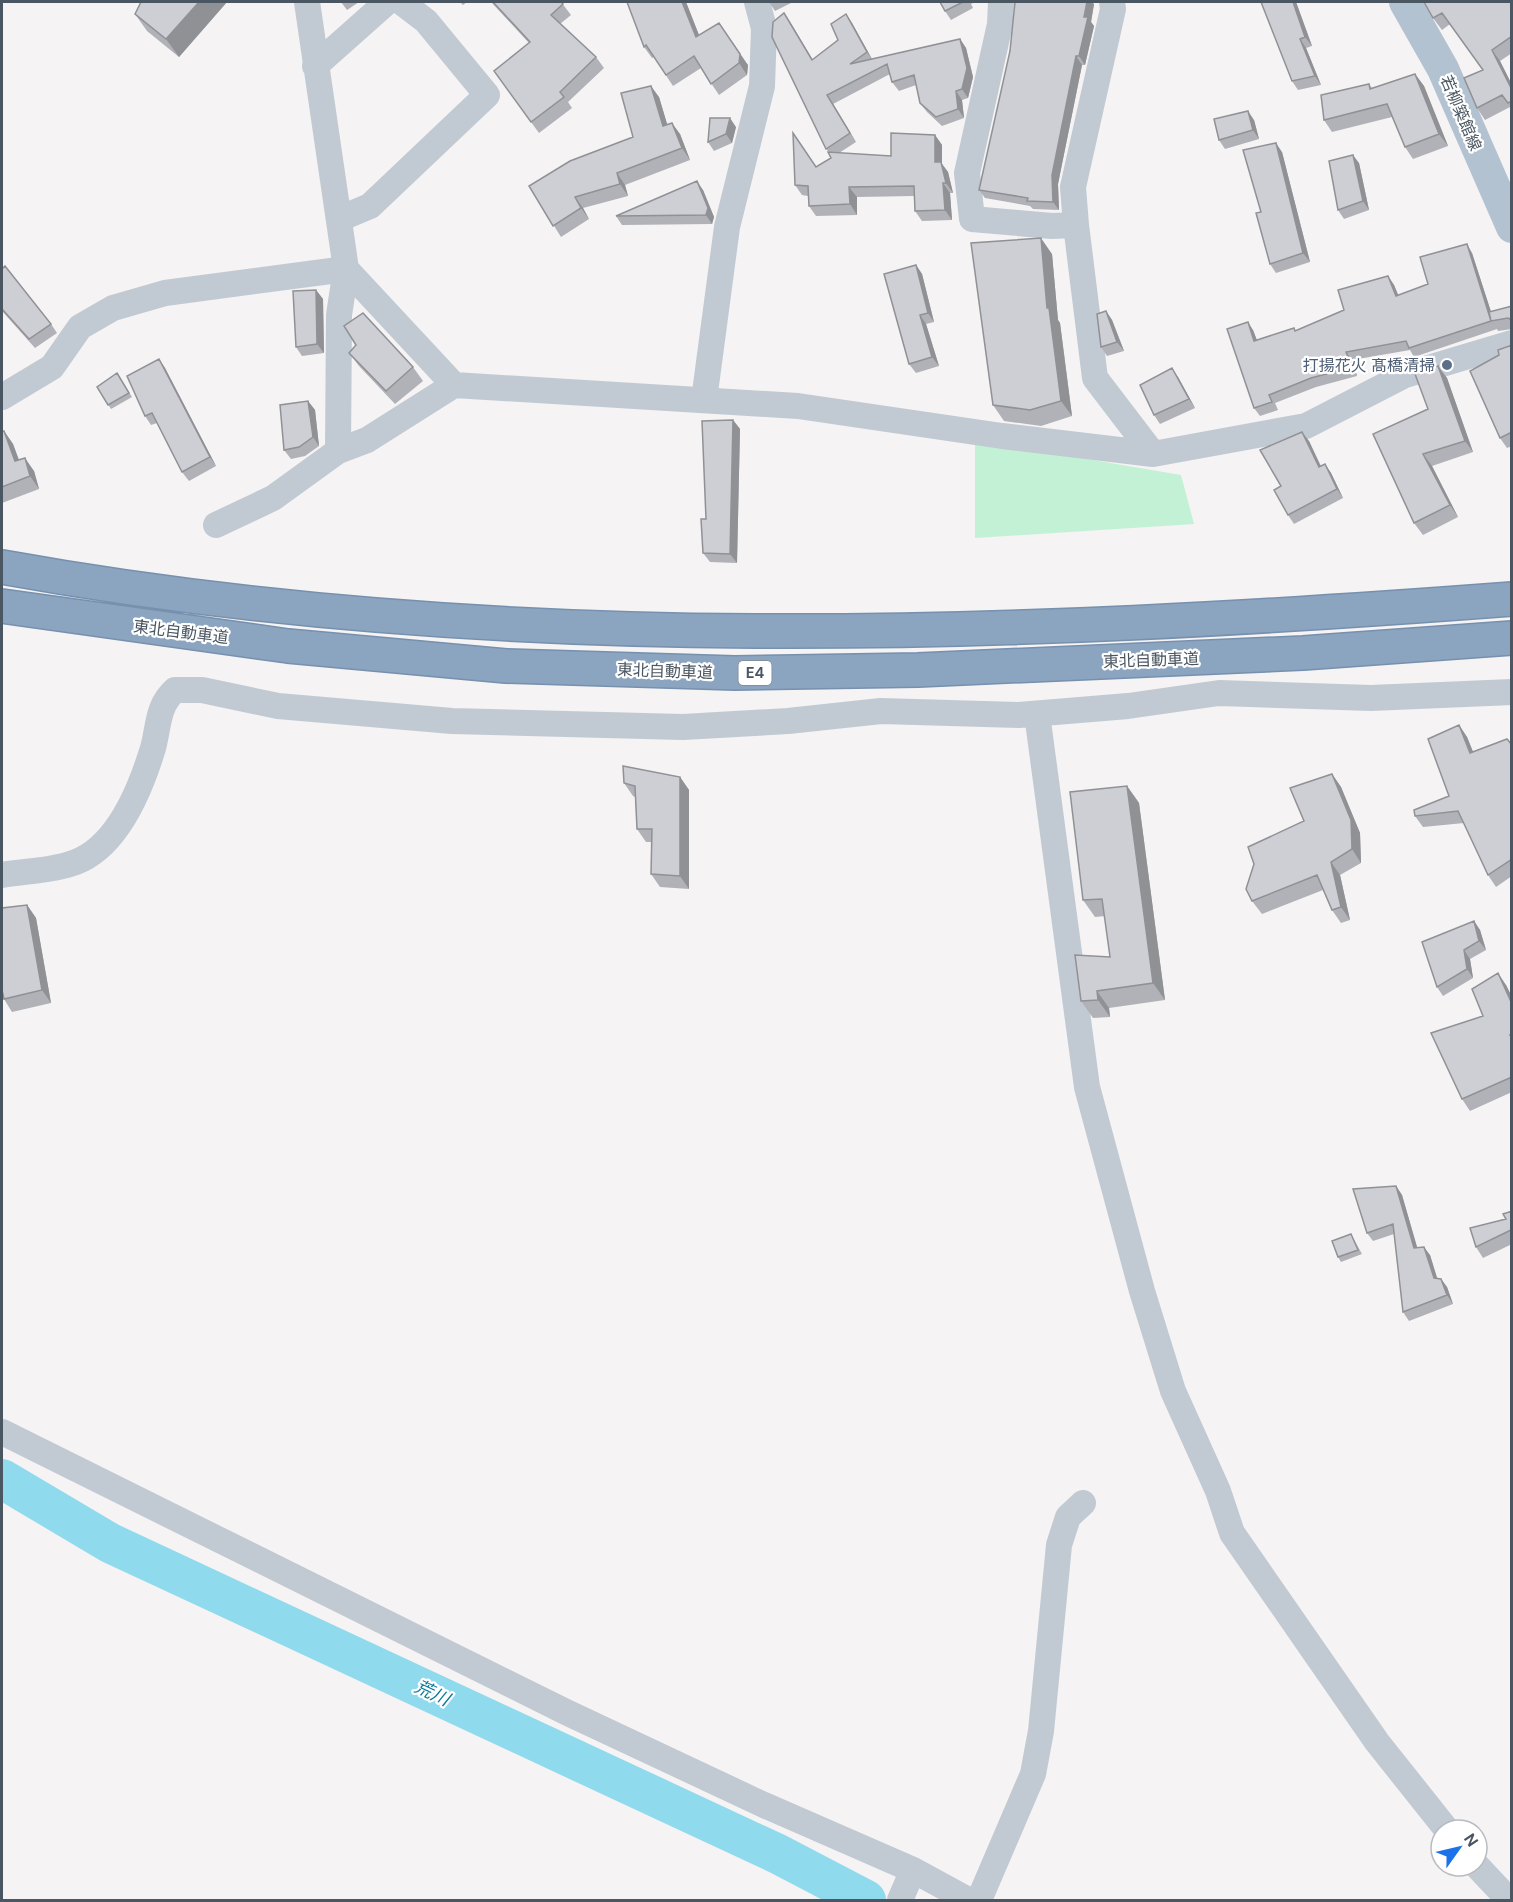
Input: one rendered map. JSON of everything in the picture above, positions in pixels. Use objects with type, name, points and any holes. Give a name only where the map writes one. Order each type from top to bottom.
[{"type":"highway","points":[[2,567],[291,609],[505,625],[732,631],[915,630],[1300,615],[1512,599]]},
{"type":"highway","name":"東北自動車道","points":[[2,606],[254,642],[506,666],[735,673],[918,670],[1303,653],[1512,638]]},
{"type":"main road","name":"若柳築館線","points":[[1405,2],[1443,69],[1512,227]]},
{"type":"street","points":[[307,2],[346,269],[339,315],[338,451]]},
{"type":"street","points":[[315,66],[387,2]]},
{"type":"street","points":[[339,219],[370,206],[487,95],[426,21],[401,2]]},
{"type":"street","points":[[705,400],[727,226],[762,86],[764,28],[757,2]]},
{"type":"street","points":[[1001,2],[1000,24],[967,173],[972,219],[1052,226],[1076,225]]},
{"type":"street","points":[[1112,2],[1113,9],[1073,187],[1076,225],[1095,378],[1153,454]]},
{"type":"street","points":[[346,269],[454,385]]},
{"type":"street","points":[[2,397],[52,368],[80,327],[113,308],[165,293],[346,269]]},
{"type":"street","points":[[216,525],[273,498],[338,451],[367,440],[454,385],[798,406],[1002,436],[1153,454],[1306,426],[1405,375],[1512,343]]},
{"type":"street","points":[[2,875],[71,864],[98,852],[115,830],[135,795],[152,749],[164,700],[175,690],[202,690],[278,706],[452,720],[548,725],[683,727],[788,721],[881,711],[1037,714],[1128,706],[1219,693],[1371,698],[1512,692]]},
{"type":"street","points":[[1037,714],[1087,1086],[1173,1391],[1218,1491],[1232,1533],[1377,1742],[1437,1818]]},
{"type":"street","points":[[2,1432],[568,1713],[773,1810],[907,1886],[968,1900]]},
{"type":"street","points":[[979,1900],[1033,1774],[1041,1731],[1059,1545],[1068,1517],[1083,1503]]},
{"type":"street","points":[[1488,1878],[1509,1900]]},
{"type":"green space","points":[[975,440],[1181,475],[1194,524],[975,538]]},
{"type":"building","points":[[141,2],[199,2],[166,39],[135,14]]},
{"type":"building","points":[[493,2],[561,2],[563,4],[551,15],[596,57],[560,92],[564,97],[531,122],[494,71],[530,42]]},
{"type":"building","points":[[627,2],[682,2],[696,37],[719,23],[740,54],[739,63],[711,84],[694,56],[666,75],[646,45],[644,47]]},
{"type":"building","points":[[940,2],[963,2],[945,11]]},
{"type":"building","points":[[1015,2],[1087,2],[1084,17],[1088,17],[1079,56],[1076,56],[1052,175],[1053,202],[1027,201],[1028,198],[979,190],[1010,51]]},
{"type":"building","points":[[1261,2],[1293,2],[1305,37],[1300,39],[1315,76],[1292,81]]},
{"type":"building","points":[[1424,2],[1512,2],[1512,36],[1492,50],[1512,90],[1512,101],[1508,103],[1502,95],[1477,108],[1464,78],[1483,70],[1442,13],[1433,18]]},
{"type":"building","points":[[784,13],[812,60],[838,40],[831,24],[846,14],[867,52],[850,64],[960,39],[967,68],[962,89],[956,91],[958,109],[936,117],[920,103],[914,75],[892,82],[887,64],[827,95],[850,133],[826,149],[772,37],[773,22]]},
{"type":"building","points":[[1415,74],[1439,134],[1405,147],[1387,104],[1324,120],[1321,95],[1369,84],[1370,89]]},
{"type":"building","points":[[651,86],[663,126],[672,123],[682,148],[617,173],[620,184],[575,197],[581,208],[553,226],[529,186],[570,161],[633,137],[621,93]]},
{"type":"building","points":[[1248,111],[1253,130],[1219,140],[1214,119]]},
{"type":"building","points":[[710,118],[730,118],[726,134],[708,142]]},
{"type":"building","points":[[793,133],[816,167],[831,158],[828,152],[891,156],[891,133],[935,135],[935,162],[941,162],[946,183],[943,183],[945,210],[915,211],[914,186],[849,187],[850,204],[809,206],[808,186],[795,185]]},
{"type":"building","points":[[1276,143],[1303,253],[1270,264],[1256,213],[1261,212],[1243,150]]},
{"type":"building","points":[[1353,155],[1363,201],[1338,210],[1329,161]]},
{"type":"building","points":[[697,181],[708,208],[706,215],[616,216]]},
{"type":"building","points":[[1041,238],[1047,308],[1049,308],[1061,401],[1030,410],[993,405],[971,243]]},
{"type":"building","points":[[1467,244],[1491,321],[1409,348],[1406,341],[1346,352],[1352,367],[1311,378],[1269,395],[1272,402],[1254,408],[1227,329],[1248,322],[1254,341],[1294,328],[1295,331],[1344,310],[1338,290],[1388,276],[1396,296],[1428,284],[1420,257]]},
{"type":"building","points":[[916,265],[928,313],[920,315],[932,357],[909,364],[884,274]]},
{"type":"building","points":[[5,266],[51,324],[29,339],[2,309],[2,269]]},
{"type":"building","points":[[316,290],[317,344],[296,347],[293,291]]},
{"type":"building","points":[[1512,306],[1512,320],[1508,318],[1491,321],[1489,312]]},
{"type":"building","points":[[1106,311],[1117,342],[1101,347],[1097,314]]},
{"type":"building","points":[[363,313],[413,367],[386,391],[349,353],[356,345],[344,326]]},
{"type":"building","points":[[1512,345],[1512,432],[1500,438],[1470,371],[1499,355],[1498,350]]},
{"type":"building","points":[[159,359],[210,457],[182,472],[152,413],[145,416],[127,376]]},
{"type":"building","points":[[1438,366],[1465,441],[1423,454],[1450,505],[1414,523],[1373,434],[1428,409],[1415,374]]},
{"type":"building","points":[[1172,368],[1189,399],[1154,415],[1140,385]]},
{"type":"building","points":[[117,373],[129,393],[108,405],[97,387]]},
{"type":"building","points":[[308,401],[313,437],[299,447],[284,450],[280,405]]},
{"type":"building","points":[[733,420],[730,554],[703,553],[701,519],[706,519],[702,421]]},
{"type":"building","points":[[2,431],[4,431],[15,461],[25,458],[30,476],[2,487]]},
{"type":"building","points":[[1302,432],[1319,467],[1325,464],[1337,489],[1288,515],[1274,490],[1281,486],[1260,450]]},
{"type":"building","points":[[1459,725],[1470,753],[1507,739],[1512,745],[1512,859],[1488,875],[1458,811],[1415,816],[1414,810],[1449,796],[1428,739]]},
{"type":"building","points":[[623,766],[680,777],[680,876],[651,874],[652,829],[637,829],[635,786],[624,783]]},
{"type":"building","points":[[1332,774],[1351,820],[1352,849],[1331,862],[1341,907],[1332,910],[1317,875],[1252,901],[1246,889],[1254,864],[1248,847],[1304,821],[1290,788]]},
{"type":"building","points":[[1127,786],[1153,983],[1097,991],[1098,1000],[1081,1001],[1075,955],[1110,957],[1102,899],[1083,900],[1070,792]]},
{"type":"building","points":[[27,905],[42,990],[4,999],[2,990],[2,908]]},
{"type":"building","points":[[1474,921],[1479,941],[1464,950],[1467,969],[1437,987],[1422,942]]},
{"type":"building","points":[[1498,973],[1512,1004],[1512,1034],[1510,1035],[1512,1036],[1512,1077],[1462,1099],[1431,1033],[1483,1016],[1472,989]]},
{"type":"building","points":[[1396,1186],[1414,1248],[1424,1247],[1434,1278],[1441,1279],[1447,1295],[1403,1312],[1393,1224],[1367,1233],[1353,1189]]},
{"type":"building","points":[[1512,1211],[1512,1231],[1476,1247],[1470,1228],[1506,1219],[1503,1214]]},
{"type":"building","points":[[1351,1234],[1358,1250],[1338,1257],[1332,1241]]},
{"type":"waterway","name":"荒川","points":[[2,1479],[110,1543],[778,1854],[866,1900]]},
{"type":"place","name":"打揚花火 髙橋清掃","points":[[1447,365]]}]
